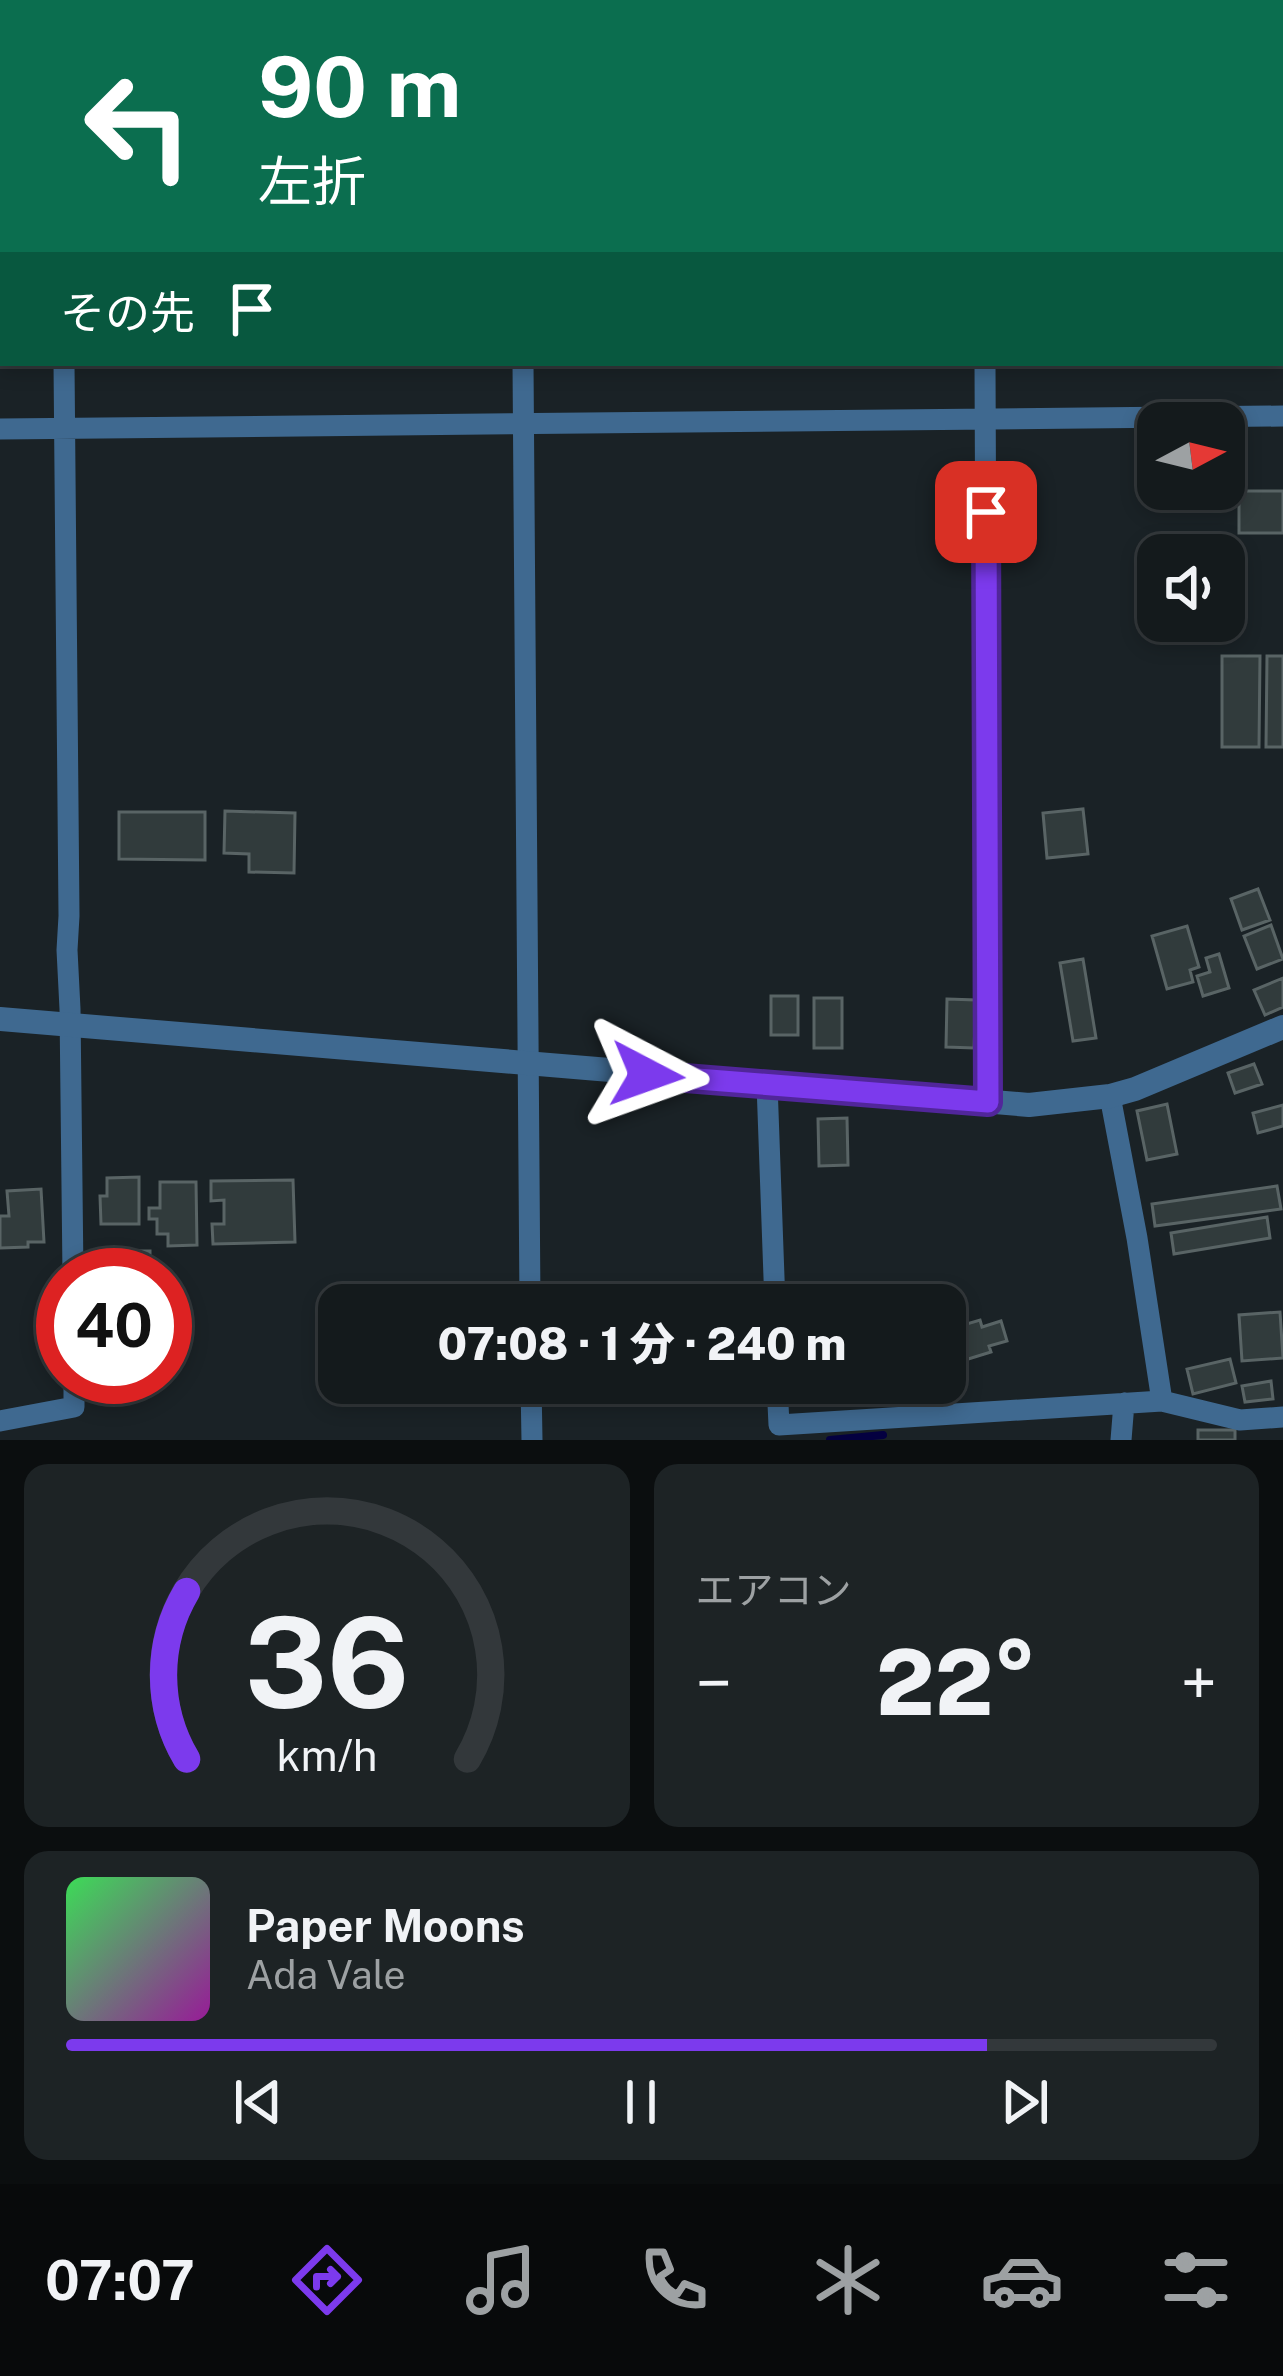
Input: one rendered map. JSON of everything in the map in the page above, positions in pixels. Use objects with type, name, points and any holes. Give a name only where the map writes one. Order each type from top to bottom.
[{"type":"street","points":[[64,366],[73,1248]]},
{"type":"street","points":[[523,366],[530,1284]]},
{"type":"street","points":[[985,366],[988,1102]]},
{"type":"street","points":[[0,429],[1283,416]]},
{"type":"street","points":[[0,1019],[1028,1105],[1110,1096],[1283,1027]]},
{"type":"street","points":[[767,1084],[774,1284]]},
{"type":"street","points":[[1110,1096],[1162,1401]]},
{"type":"street","points":[[778,1404],[779,1425],[891,1429],[1162,1401],[1240,1420],[1283,1417]]},
{"type":"street","points":[[1121,1440],[1124,1403]]},
{"type":"street","points":[[0,1420],[74,1404]]},
{"type":"street","points":[[531,1404],[532,1440]]},
{"type":"building","points":[[1245,491],[1283,491],[1283,533],[1239,533]]},
{"type":"building","points":[[1222,656],[1260,656],[1259,747],[1222,747]]},
{"type":"building","points":[[1267,656],[1283,656],[1283,747],[1266,747]]},
{"type":"building","points":[[1083,809],[1088,854],[1047,858],[1043,813]]},
{"type":"building","points":[[225,811],[295,813],[294,873],[249,872],[249,854],[224,853]]},
{"type":"building","points":[[119,812],[205,812],[205,860],[119,859]]},
{"type":"building","points":[[1258,889],[1270,920],[1242,930],[1231,899]]},
{"type":"building","points":[[1271,925],[1283,959],[1257,969],[1244,936]]},
{"type":"building","points":[[1187,926],[1199,967],[1190,970],[1193,982],[1167,989],[1152,936]]},
{"type":"building","points":[[1219,954],[1229,988],[1203,996],[1197,976],[1210,972],[1206,958]]},
{"type":"building","points":[[1083,959],[1096,1038],[1073,1041],[1060,963]]},
{"type":"building","points":[[1283,978],[1283,1007],[1265,1015],[1254,990]]},
{"type":"building","points":[[771,996],[798,996],[798,1035],[771,1035]]},
{"type":"building","points":[[814,998],[842,998],[842,1048],[814,1048]]},
{"type":"building","points":[[947,999],[976,1000],[974,1048],[946,1047]]},
{"type":"building","points":[[1254,1064],[1262,1084],[1235,1093],[1228,1073]]},
{"type":"building","points":[[1167,1104],[1177,1154],[1147,1160],[1137,1111]]},
{"type":"building","points":[[1283,1105],[1283,1126],[1258,1133],[1253,1113]]},
{"type":"building","points":[[847,1118],[848,1165],[819,1166],[818,1119]]},
{"type":"building","points":[[139,1177],[139,1224],[101,1224],[100,1196],[107,1196],[107,1178]]},
{"type":"building","points":[[293,1180],[295,1242],[213,1244],[212,1224],[224,1224],[224,1200],[211,1201],[211,1181]]},
{"type":"building","points":[[160,1182],[196,1182],[197,1245],[168,1246],[168,1234],[157,1234],[157,1219],[149,1219],[149,1208],[160,1208]]},
{"type":"building","points":[[1277,1186],[1281,1209],[1155,1226],[1152,1204]]},
{"type":"building","points":[[41,1189],[44,1242],[0,1248],[0,1216],[9,1216],[7,1191]]},
{"type":"building","points":[[1267,1217],[1270,1238],[1174,1254],[1171,1233]]},
{"type":"building","points":[[1280,1312],[1283,1358],[1242,1361],[1239,1315]]},
{"type":"building","points":[[980,1320],[982,1327],[1001,1321],[1007,1341],[966,1360],[966,1324]]},
{"type":"building","points":[[1230,1359],[1236,1383],[1193,1394],[1187,1369]]},
{"type":"building","points":[[1271,1381],[1273,1399],[1245,1402],[1242,1386]]},
{"type":"building","points":[[1198,1430],[1235,1430],[1235,1440],[1198,1440]]},
{"type":"waterway","points":[[830,1440],[883,1435]]},
{"type":"route","points":[[647,1075],[988,1102],[986,512]]}]
